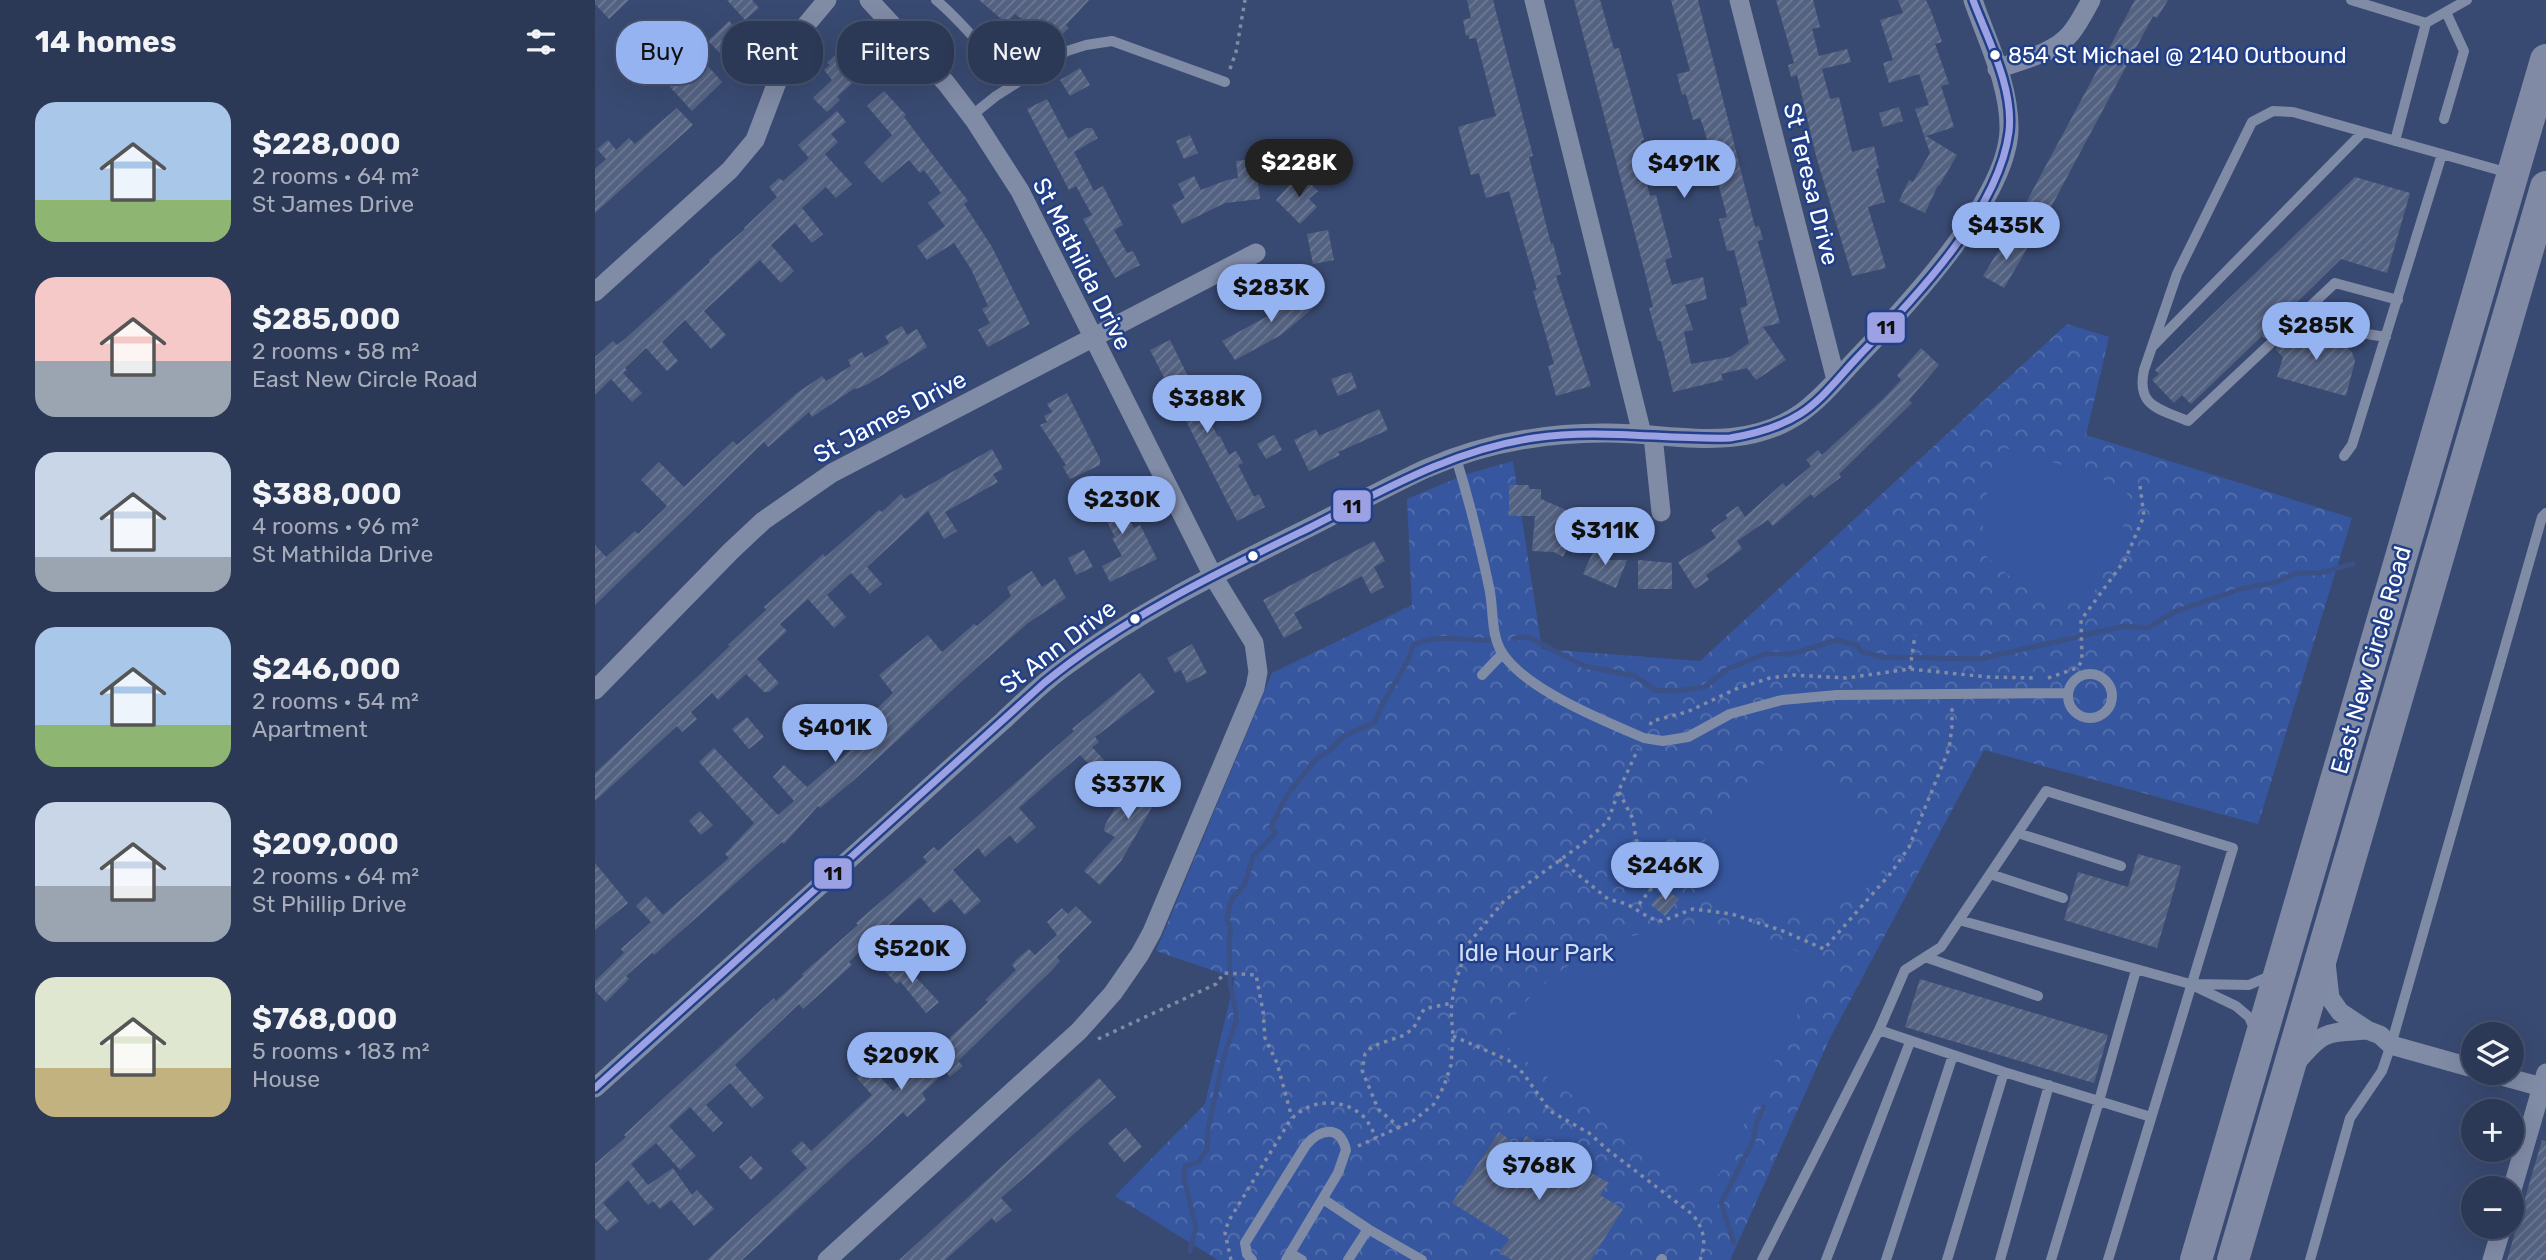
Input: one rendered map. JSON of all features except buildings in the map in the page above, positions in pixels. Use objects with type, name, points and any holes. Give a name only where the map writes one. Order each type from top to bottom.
[{"type":"highway","name":"East New Circle Road","points":[[2196,1260],[2546,60]]},
{"type":"highway","name":"East New Circle Road","points":[[2233,1260],[2546,187]]},
{"type":"street","points":[[595,292],[730,170],[747,151],[765,117],[790,48],[827,0]]},
{"type":"street","name":"St Mathilda Drive","points":[[827,1260],[1070,1039],[1113,993],[1152,932],[1255,688],[1258,672],[1254,643],[1213,576],[1020,191],[946,83],[869,0]]},
{"type":"street","points":[[1534,0],[1647,435],[1661,512]]},
{"type":"street","name":"St Teresa Drive","points":[[1739,0],[1836,380]]},
{"type":"street","name":"St Ann Drive","points":[[595,1088],[1047,681],[1127,623],[1213,576],[1428,468],[1499,444],[1543,436],[1610,433],[1705,440],[1732,438],[1782,424],[1802,412],[1836,380],[1936,272],[1975,214],[2003,161],[2009,131],[2009,112],[1973,0]]},
{"type":"street","points":[[1997,69],[2050,49],[2063,41],[2091,0]]},
{"type":"street","name":"St James Drive","points":[[595,690],[731,551],[781,507],[832,473],[1256,253]]},
{"type":"street","points":[[2324,941],[2330,998],[2340,1012],[2367,1030],[2380,1035],[2391,1045],[2461,1065]]},
{"type":"street","points":[[2289,1072],[2313,1042],[2327,1033],[2367,1030]]},
{"type":"street","points":[[2516,1176],[2544,1080],[2524,1077]]},
{"type":"street","points":[[2492,1260],[2498,1239]]},
{"type":"lane","points":[[936,0],[968,30]]},
{"type":"lane","points":[[2350,0],[2426,23],[2467,0]]},
{"type":"lane","points":[[2444,119],[2464,51],[2446,12]]},
{"type":"lane","points":[[2395,141],[2426,23]]},
{"type":"lane","points":[[1065,52],[1112,40],[1225,82]]},
{"type":"lane","points":[[971,116],[1014,84]]},
{"type":"lane","points":[[2398,300],[2335,283],[2187,421],[2151,405],[2143,395],[2141,381],[2177,274],[2252,122],[2273,111],[2293,112],[2513,174]]},
{"type":"lane","points":[[2150,349],[2363,132]]},
{"type":"lane","points":[[2344,456],[2352,445],[2442,154]]},
{"type":"lane","points":[[2310,306],[2348,331],[2386,337]]},
{"type":"lane","points":[[1456,458],[1469,499],[1502,654],[1534,684],[1650,740],[1688,737],[1730,715],[1756,705],[1782,700],[1837,695],[2068,693]]},
{"type":"lane","points":[[2310,1260],[2350,1118],[2382,1072],[2391,1045],[2542,517],[2546,513]]},
{"type":"lane","points":[[1482,675],[1502,654]]},
{"type":"lane","points":[[2089,673],[2103,678],[2112,690],[2112,697],[2107,710],[2087,718],[2074,712],[2068,693],[2075,679],[2089,673]]},
{"type":"lane","points":[[1762,1260],[1879,1030],[1905,970],[1941,947],[2046,791],[2233,848],[2108,1260]]},
{"type":"lane","points":[[2018,832],[2121,866]]},
{"type":"lane","points":[[1990,874],[2063,898]]},
{"type":"lane","points":[[1959,919],[2190,984],[2236,1006],[2249,1017],[2260,1042]]},
{"type":"lane","points":[[1925,957],[2038,996]]},
{"type":"lane","points":[[2051,1260],[2136,970]]},
{"type":"lane","points":[[2190,984],[2249,985],[2280,971]]},
{"type":"lane","points":[[1879,1030],[2151,1117]]},
{"type":"lane","points":[[1826,1260],[1910,1042]]},
{"type":"lane","points":[[1887,1260],[1953,1055]]},
{"type":"lane","points":[[1947,1260],[2004,1072]]},
{"type":"lane","points":[[2000,1260],[2049,1085]]},
{"type":"lane","points":[[1252,1260],[1247,1254],[1245,1244],[1306,1145],[1315,1135],[1331,1132],[1339,1136],[1346,1150],[1338,1173],[1288,1256],[1302,1260]]},
{"type":"lane","points":[[1323,1199],[1422,1260]]},
{"type":"lane","points":[[1348,1260],[1368,1229]]},
{"type":"path","points":[[1225,82],[1236,52],[1245,0]]},
{"type":"path","points":[[2082,644],[2081,622],[2125,560],[2144,516],[2140,486]]},
{"type":"path","points":[[1910,669],[1915,635]]},
{"type":"path","points":[[1559,859],[1608,899],[1636,908],[1650,918],[1662,921],[1693,908],[1732,914],[1783,930],[1824,949],[1891,873],[1909,847],[1949,749],[1952,703]]},
{"type":"path","points":[[1346,1150],[1400,1128],[1434,1104],[1451,1065],[1454,987],[1468,944],[1504,901],[1586,841],[1608,821],[1638,749]]},
{"type":"path","points":[[1619,790],[1633,819],[1640,864],[1651,889],[1636,908]]},
{"type":"path","points":[[1070,1039],[1079,1048],[1216,984],[1224,973],[1256,975],[1265,1038],[1277,1063],[1292,1118]]},
{"type":"path","points":[[1400,1128],[1378,1110],[1362,1070],[1365,1054],[1373,1046],[1402,1036],[1413,1029],[1425,1009],[1452,1003]]},
{"type":"path","points":[[1453,1035],[1509,1060],[1523,1073],[1550,1111],[1589,1133],[1692,1214],[1700,1223],[1703,1233],[1704,1247],[1700,1260]]},
{"type":"green space","name":"Idle Hour Park","points":[[2067,324],[2109,337],[2086,435],[2352,518],[2258,824],[1984,750],[1830,1038],[1730,1260],[1218,1260],[1115,1196],[1205,1104],[1235,978],[1156,951],[1272,673],[1412,605],[1407,499],[1464,475],[1513,461],[1542,649],[1700,661]]},
{"type":"green space","points":[[2005,448],[2092,474],[2126,491],[2132,507],[2088,605],[2032,590],[1985,555],[1983,524],[1986,500]]},
{"type":"green space","points":[[1794,751],[1842,793],[1898,852],[1871,883],[1853,898],[1832,909],[1786,917],[1740,909],[1697,889],[1679,875],[1772,753]]},
{"type":"green space","points":[[1728,929],[1768,938],[1823,963],[1719,1175],[1689,1182],[1498,1040],[1537,990],[1588,954],[1645,933]]},
{"type":"waterway","points":[[1515,638],[1528,637],[1584,666],[1635,676],[1655,690],[1676,691],[1704,687],[1728,669],[1765,654],[1792,654],[1837,640],[1856,645],[1862,652],[1883,657],[1980,659],[2124,626],[2148,628],[2174,612],[2241,589],[2276,582],[2297,573],[2320,573],[2353,564]]},
{"type":"waterway","points":[[1190,1251],[1196,1227],[1184,1179],[1185,1166],[1199,1162],[1207,1149],[1208,1129],[1223,1060],[1237,1018],[1230,984],[1231,930],[1227,918],[1231,900],[1245,884],[1253,856],[1276,833],[1271,827],[1287,795],[1316,759],[1344,736],[1375,722],[1413,645],[1443,638],[1494,640]]},
{"type":"waterway","points":[[1734,1243],[1721,1203],[1753,1141],[1757,1121],[1764,1107]]},
{"type":"transit line","name":"11","points":[[595,1088],[1044,683],[1138,617],[1390,486],[1474,452],[1503,444],[1559,435],[1730,438],[1775,427],[1816,402],[1902,310],[1949,254],[1970,225],[2002,163],[2009,132],[2008,98],[1999,64],[1973,0]]},
{"type":"place","name":"854 St Michael @ 2140 Outbound","points":[[1995,55]]}]
